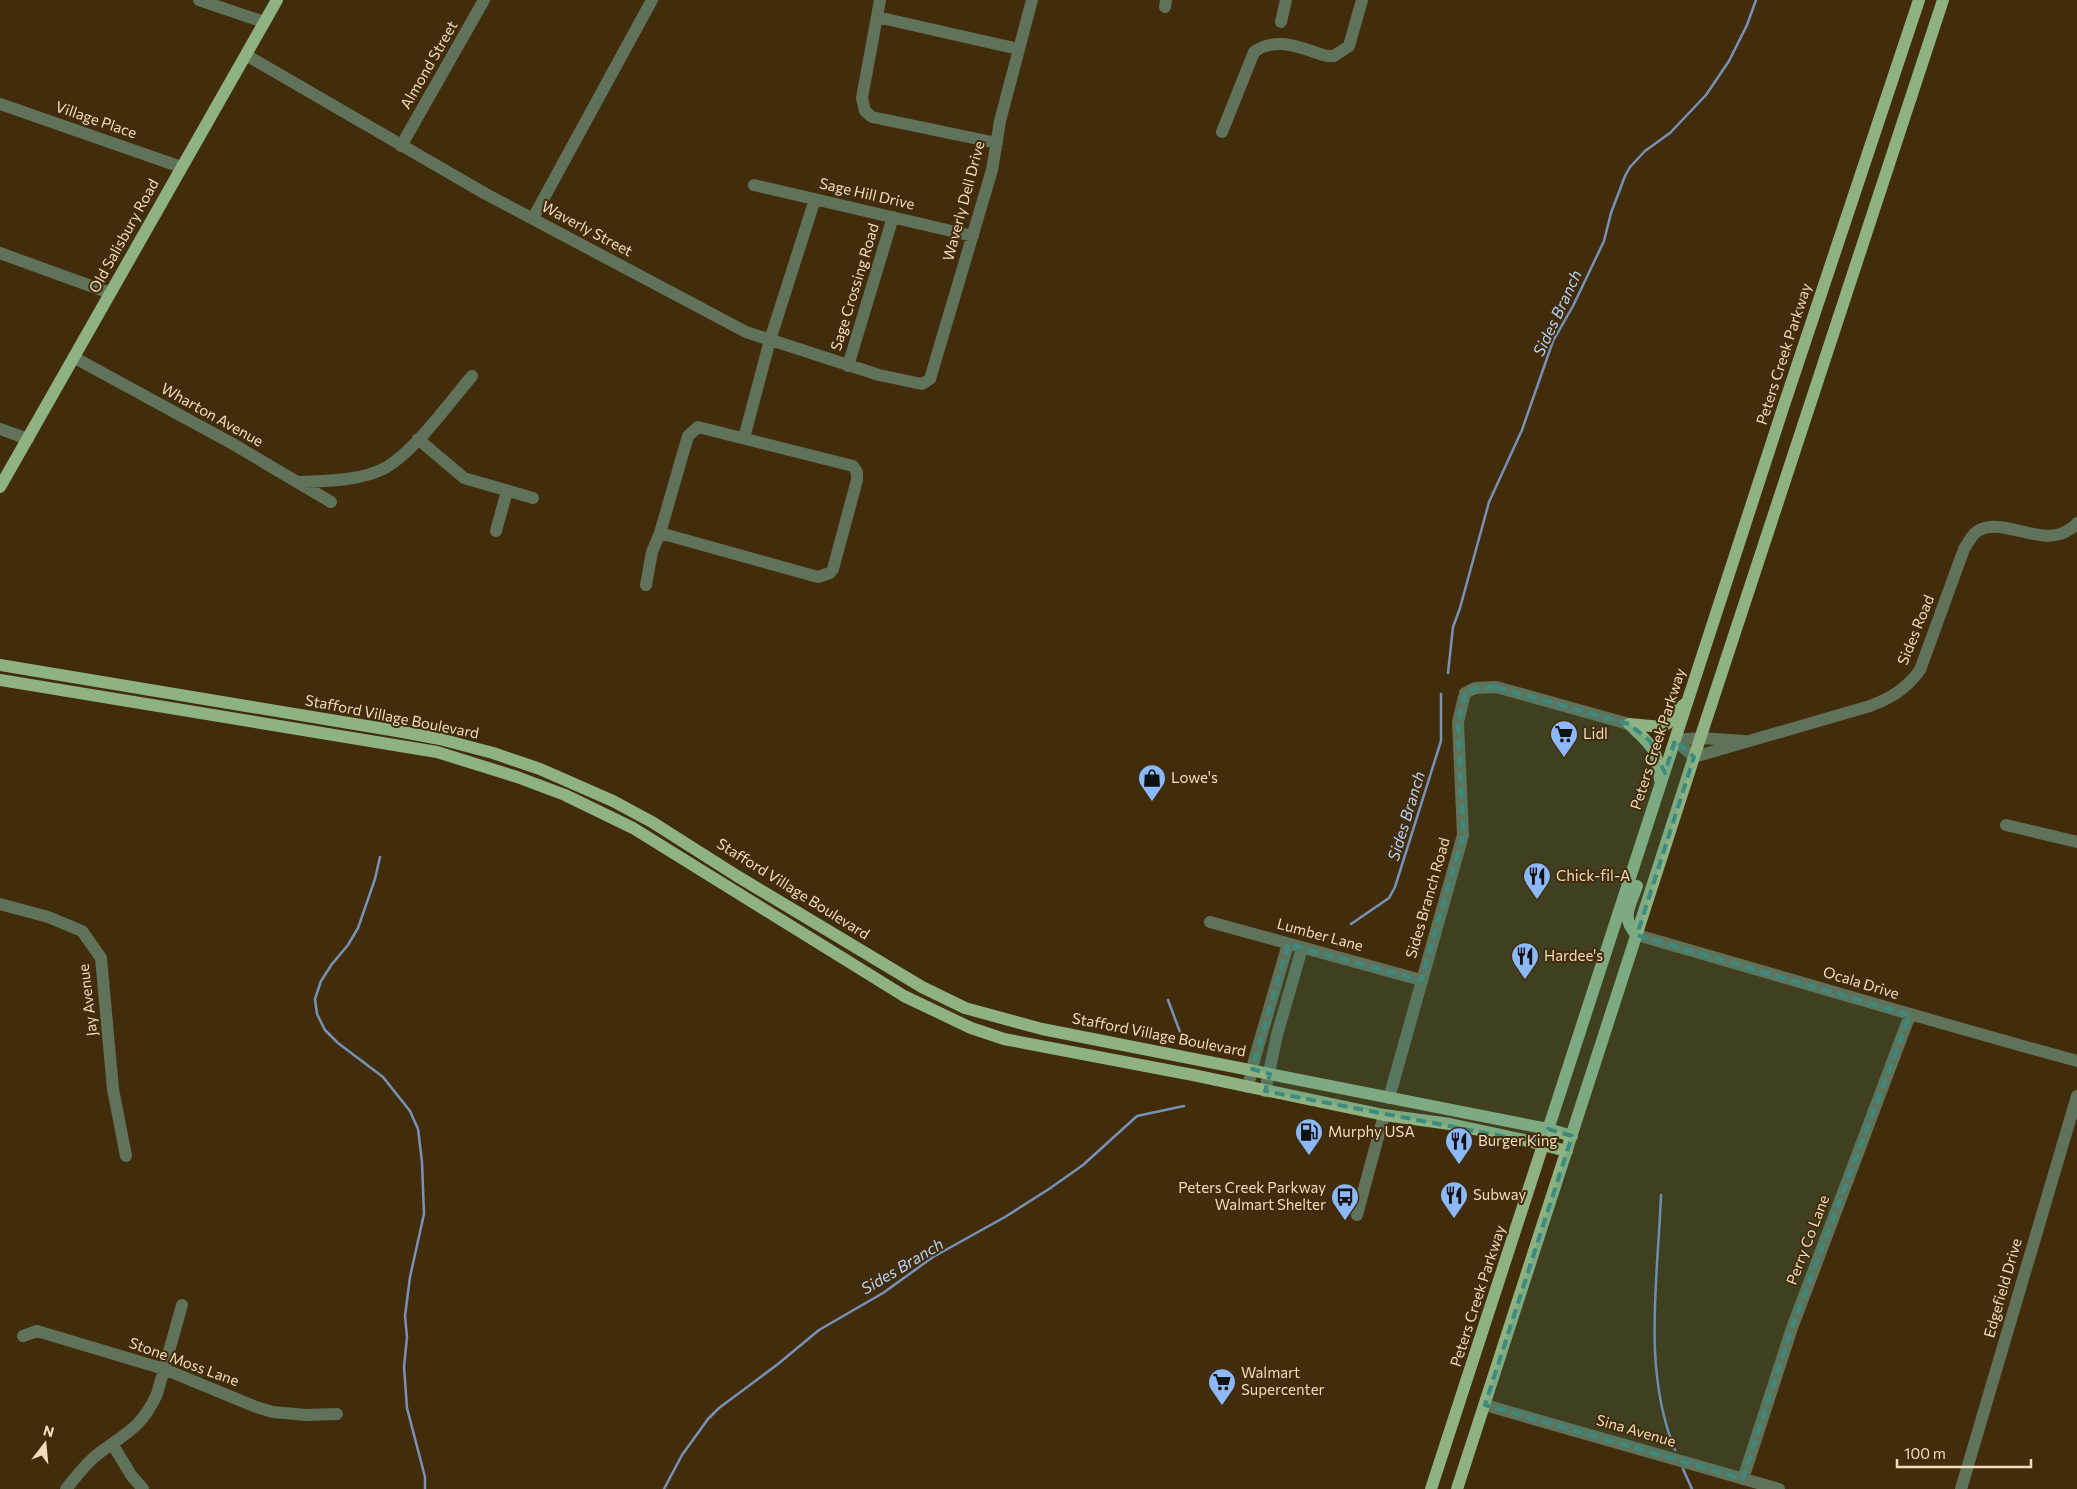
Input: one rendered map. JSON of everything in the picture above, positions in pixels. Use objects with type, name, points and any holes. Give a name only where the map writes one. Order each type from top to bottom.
[{"type":"main road","name":"Old Salisbury Road","points":[[0,487],[277,0]]},
{"type":"main road","name":"Peters Creek Parkway","points":[[1431,1489],[1919,0]]},
{"type":"main road","points":[[1457,1489],[1694,757],[1943,0]]},
{"type":"main road","name":"Stafford Village Boulevard","points":[[0,665],[406,733],[493,753],[540,769],[621,805],[689,844],[737,876],[922,987],[965,1008],[1042,1029],[1548,1129],[1572,1136]]},
{"type":"main road","name":"Stafford Village Boulevard","points":[[0,680],[437,752],[508,774],[565,795],[633,828],[904,996],[945,1017],[1004,1039],[1384,1116],[1450,1124],[1567,1151]]},
{"type":"main road","points":[[1629,724],[1662,727],[1688,702]]},
{"type":"main road","points":[[1629,724],[1650,741],[1657,757],[1661,784]]},
{"type":"main road","points":[[1637,935],[1628,927],[1626,918],[1646,858],[1647,827]]},
{"type":"street","points":[[200,0],[264,22]]},
{"type":"street","name":"Almond Street","points":[[401,146],[484,0]]},
{"type":"street","points":[[533,218],[652,0]]},
{"type":"street","points":[[880,0],[862,98],[865,111],[872,117],[997,143]]},
{"type":"street","name":"Waverly Dell Drive","points":[[930,379],[992,170],[1000,121],[1032,0]]},
{"type":"street","points":[[1281,22],[1286,0]]},
{"type":"street","points":[[1222,132],[1254,52],[1263,46],[1277,43],[1327,56],[1334,56],[1349,46],[1362,0]]},
{"type":"street","points":[[877,17],[1018,49]]},
{"type":"street","name":"Waverly Street","points":[[246,55],[401,146],[746,332],[848,366],[909,383],[922,384],[930,379]]},
{"type":"street","name":"Village Place","points":[[0,104],[181,167]]},
{"type":"street","name":"Sage Hill Drive","points":[[754,185],[973,236]]},
{"type":"street","points":[[744,438],[770,340],[814,199]]},
{"type":"street","name":"Sage Crossing Road","points":[[848,366],[894,217]]},
{"type":"street","points":[[0,253],[110,293]]},
{"type":"street","name":"Wharton Avenue","points":[[75,358],[331,502]]},
{"type":"street","points":[[298,482],[345,479],[378,471],[403,456],[472,376]]},
{"type":"street","points":[[646,585],[652,552],[660,533],[688,436],[698,427],[853,466],[857,472],[858,480],[830,574],[818,577],[660,533]]},
{"type":"street","points":[[0,430],[28,439]]},
{"type":"street","points":[[418,439],[464,478],[533,498]]},
{"type":"street","points":[[496,531],[507,491]]},
{"type":"street","name":"Sides Road","points":[[1694,757],[1870,706],[1893,696],[1908,686],[1920,670],[1964,549],[1976,532],[1989,527],[2008,528],[2043,536],[2059,534],[2075,526],[2077,523]]},
{"type":"street","name":"Sides Branch Road","points":[[1389,1098],[1462,835],[1458,722],[1465,693],[1475,688],[1496,687],[1629,724]]},
{"type":"street","name":"Sides Road","points":[[1675,740],[1701,738],[1752,741]]},
{"type":"street","points":[[1675,740],[1694,757]]},
{"type":"street","points":[[2006,825],[2077,842]]},
{"type":"street","name":"Jay Avenue","points":[[0,904],[48,917],[82,931],[101,958],[113,1089],[126,1156]]},
{"type":"street","name":"Lumber Lane","points":[[1210,922],[1421,980]]},
{"type":"street","name":"Ocala Drive","points":[[1637,935],[1844,994],[1910,1015],[2077,1061]]},
{"type":"street","points":[[1248,1087],[1288,944]]},
{"type":"street","points":[[1265,1091],[1284,1010],[1302,948]]},
{"type":"street","points":[[1270,1006],[1284,1010]]},
{"type":"street","name":"Perry Co Lane","points":[[1743,1479],[1792,1328],[1910,1015]]},
{"type":"street","name":"Edgefield Drive","points":[[1961,1489],[2077,1096]]},
{"type":"street","points":[[1357,1215],[1384,1116]]},
{"type":"street","points":[[66,1489],[88,1463],[132,1430],[144,1418],[156,1394],[182,1305]]},
{"type":"street","name":"Stone Moss Lane","points":[[23,1336],[37,1330],[164,1369],[256,1407],[273,1412],[306,1415],[337,1414]]},
{"type":"street","name":"Sina Avenue","points":[[1485,1405],[1779,1489]]},
{"type":"street","points":[[113,1444],[131,1475],[143,1489]]},
{"type":"highlighted area","points":[[1496,687],[1629,724],[1650,741],[1665,773],[1675,740],[1694,757],[1637,935],[1910,1015],[1792,1328],[1743,1479],[1485,1405],[1572,1136],[1548,1129],[1543,1144],[1265,1091],[1270,1074],[1252,1069],[1288,944],[1421,980],[1463,835],[1458,722],[1465,693],[1475,688]]},
{"type":"waterway","name":"Sides Branch","points":[[1448,673],[1453,627],[1489,502],[1522,430],[1553,341],[1573,306],[1604,241],[1611,213],[1625,176],[1630,167],[1645,151],[1670,133],[1706,95],[1729,61],[1747,25],[1756,0]]},
{"type":"waterway","name":"Sides Branch","points":[[1351,924],[1389,898],[1395,887],[1441,741],[1441,694]]},
{"type":"waterway","points":[[380,857],[375,879],[358,928],[348,945],[321,981],[315,999],[317,1014],[325,1030],[338,1043],[383,1077],[410,1111],[418,1129],[422,1162],[424,1214],[410,1277],[405,1316],[407,1337],[404,1367],[407,1408],[425,1477],[425,1489]]},
{"type":"waterway","name":"Sides Branch","points":[[1168,1000],[1180,1032]]},
{"type":"waterway","name":"Sides Branch","points":[[664,1489],[682,1455],[708,1419],[719,1408],[778,1364],[819,1330],[883,1293],[933,1257],[1005,1217],[1049,1189],[1083,1165],[1137,1116],[1184,1106]]},
{"type":"waterway","points":[[1661,1195],[1655,1291],[1655,1356],[1658,1388],[1675,1450]]},
{"type":"waterway","points":[[1683,1469],[1692,1489]]},
{"type":"place","name":"Lidl","points":[[1564,758]]},
{"type":"place","name":"Lowe's","points":[[1152,802]]},
{"type":"place","name":"Chick-fil-A","points":[[1537,900]]},
{"type":"place","name":"Hardee's","points":[[1525,980]]},
{"type":"place","name":"Murphy USA","points":[[1309,1156]]},
{"type":"place","name":"Burger King","points":[[1459,1165]]},
{"type":"place","name":"Subway","points":[[1454,1219]]},
{"type":"place","name":"Peters Creek Parkway Walmart Shelter","points":[[1345,1221]]},
{"type":"place","name":"Walmart Supercenter","points":[[1222,1406]]}]
